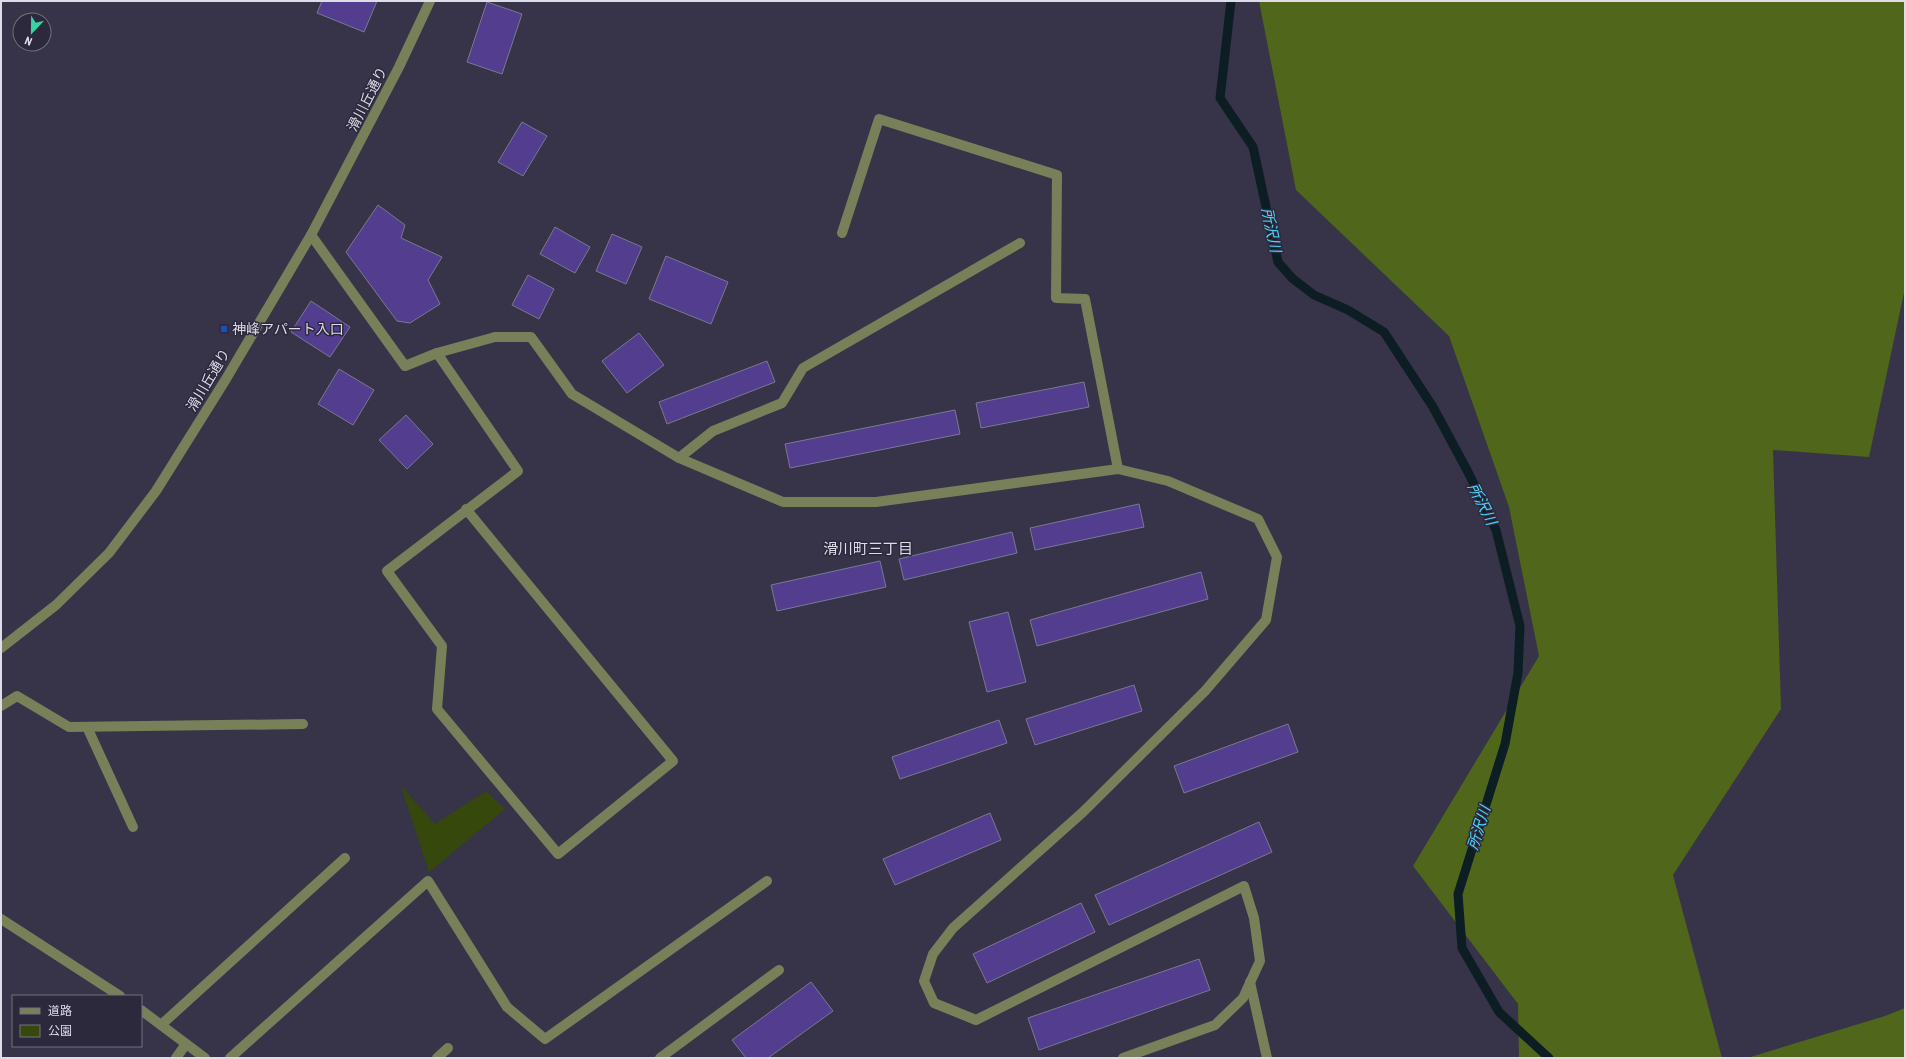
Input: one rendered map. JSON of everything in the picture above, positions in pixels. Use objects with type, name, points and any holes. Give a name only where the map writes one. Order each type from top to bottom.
[{"type":"street","name":"滑川丘通り","points":[[1,648],[56,605],[109,553],[156,491],[226,379],[311,235],[396,74],[430,1]]},
{"type":"street","points":[[842,233],[879,119],[1057,175],[1056,298],[1085,299],[1118,469]]},
{"type":"street","points":[[311,235],[405,366],[438,353],[495,337],[530,337],[572,394],[679,458],[783,502],[876,502],[1118,469],[1168,481],[1258,519],[1277,557],[1266,620],[1205,691],[1083,812],[953,928],[933,954],[924,981],[934,1003],[976,1020],[1244,886],[1254,918],[1260,961],[1243,998],[1215,1026],[1123,1058]]},
{"type":"street","points":[[679,458],[713,431],[782,403],[803,368],[1020,243]]},
{"type":"street","points":[[438,353],[518,471],[466,509],[386,571],[442,646],[437,709],[558,854],[673,761],[466,509]]},
{"type":"street","points":[[1,706],[17,696],[68,727],[303,724]]},
{"type":"street","points":[[87,727],[133,827]]},
{"type":"street","points":[[161,1025],[345,858]]},
{"type":"street","points":[[230,1058],[428,881],[507,1007],[545,1039],[767,881]]},
{"type":"street","points":[[1,919],[118,995]]},
{"type":"street","points":[[660,1058],[779,970]]},
{"type":"street","points":[[1250,982],[1267,1058]]},
{"type":"street","points":[[142,1011],[205,1058]]},
{"type":"street","points":[[176,1058],[186,1044]]},
{"type":"street","points":[[437,1058],[448,1048]]},
{"type":"green space","points":[[1259,1],[1905,1],[1905,288],[1869,457],[1773,450],[1781,709],[1673,875],[1722,1058],[1519,1058],[1518,1004],[1413,866],[1539,656],[1509,507],[1449,336],[1296,190]]},
{"type":"green space","points":[[401,786],[435,824],[486,791],[505,809],[429,872]]},
{"type":"green space","points":[[1905,1008],[1905,1058],[1747,1058],[1885,1016]]},
{"type":"building","points":[[322,1],[377,1],[364,32],[317,13]]},
{"type":"building","points":[[487,2],[522,14],[502,74],[467,62]]},
{"type":"building","points":[[522,122],[547,136],[523,176],[498,162]]},
{"type":"building","points":[[378,205],[405,225],[401,238],[442,257],[428,280],[440,304],[410,323],[397,321],[346,252]]},
{"type":"building","points":[[555,227],[590,247],[575,273],[540,254]]},
{"type":"building","points":[[612,234],[642,247],[626,284],[596,271]]},
{"type":"building","points":[[666,256],[728,282],[711,324],[649,299]]},
{"type":"building","points":[[528,275],[554,289],[539,319],[512,305]]},
{"type":"building","points":[[311,301],[350,327],[330,357],[291,332]]},
{"type":"building","points":[[639,333],[664,365],[627,393],[602,361]]},
{"type":"building","points":[[767,361],[775,382],[667,424],[659,402]]},
{"type":"building","points":[[339,369],[374,390],[353,425],[318,404]]},
{"type":"building","points":[[1084,382],[1089,407],[981,428],[976,403]]},
{"type":"building","points":[[955,410],[960,434],[790,468],[785,444]]},
{"type":"building","points":[[406,415],[433,444],[407,469],[379,440]]},
{"type":"building","points":[[1139,504],[1144,527],[1035,550],[1030,528]]},
{"type":"building","points":[[1012,532],[1017,553],[904,580],[899,559]]},
{"type":"building","points":[[880,561],[886,587],[777,611],[771,585]]},
{"type":"building","points":[[1201,572],[1208,599],[1037,646],[1030,620]]},
{"type":"building","points":[[1008,612],[1026,682],[987,692],[969,622]]},
{"type":"building","points":[[1134,685],[1142,711],[1035,745],[1026,719]]},
{"type":"building","points":[[999,720],[1007,743],[900,779],[892,757]]},
{"type":"building","points":[[1288,724],[1298,752],[1184,793],[1174,766]]},
{"type":"building","points":[[990,813],[1001,840],[895,885],[883,859]]},
{"type":"building","points":[[1259,822],[1272,852],[1109,925],[1095,895]]},
{"type":"building","points":[[1081,903],[1095,932],[987,983],[973,954]]},
{"type":"building","points":[[1199,959],[1210,990],[1039,1050],[1028,1018]]},
{"type":"building","points":[[811,982],[833,1011],[768,1058],[746,1058],[732,1040]]},
{"type":"waterway","name":"所沢川","points":[[1231,1],[1220,98],[1253,147],[1278,262],[1292,278],[1314,295],[1348,310],[1384,332],[1433,407],[1468,472],[1496,530],[1520,626],[1518,673],[1505,744],[1458,894],[1462,948],[1499,1012],[1549,1058]]},
{"type":"place","name":"神峰アパート入口","points":[[224,329]]},
{"type":"district","name":"滑川町三丁目","points":[[868,549]]}]
